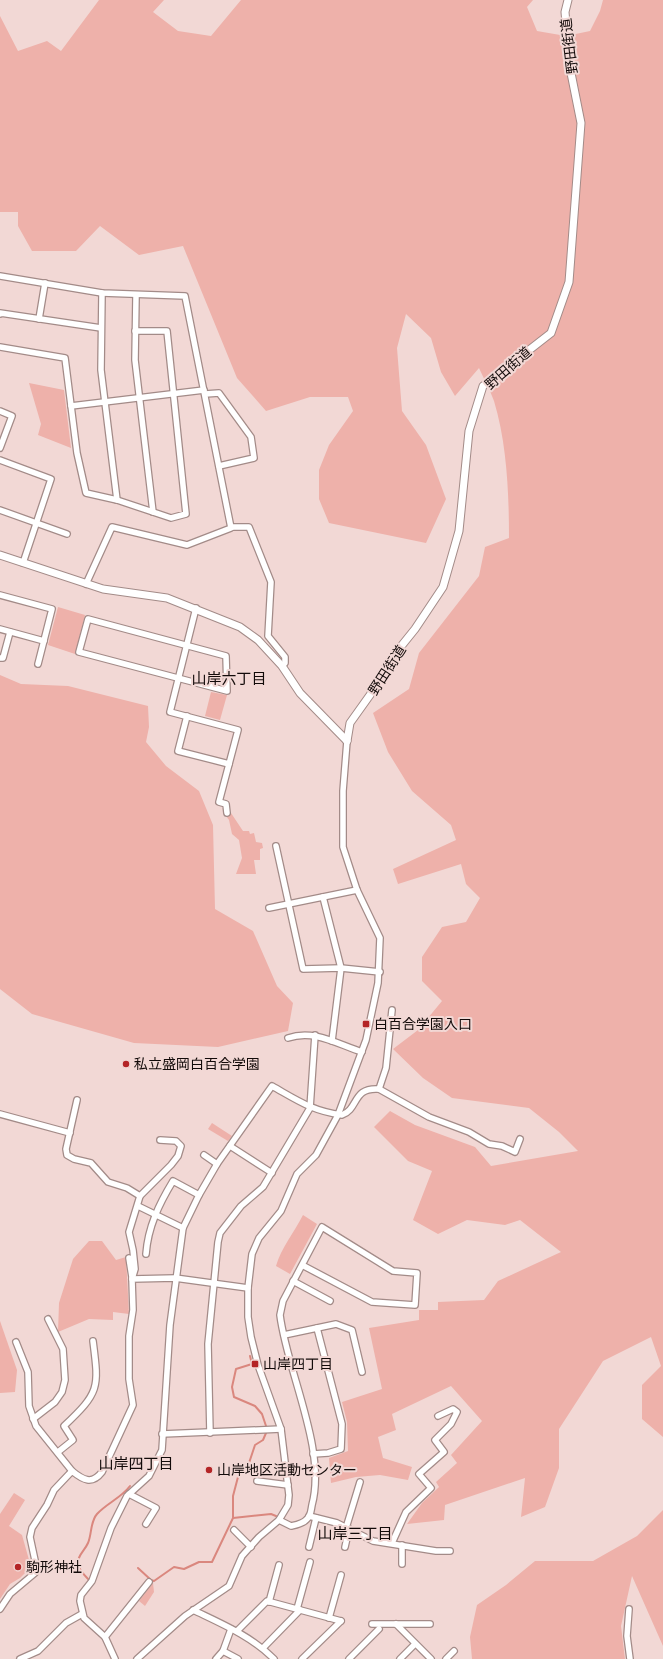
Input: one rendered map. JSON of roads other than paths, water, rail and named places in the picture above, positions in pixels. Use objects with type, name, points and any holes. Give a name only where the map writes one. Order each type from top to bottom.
[{"type":"street","name":"野田街道","points":[[347,741],[350,723],[370,696],[390,660],[415,629],[443,587],[459,532],[469,431],[483,386],[551,333],[569,282],[581,123],[570,68],[564,12],[568,0]]},
{"type":"street","points":[[0,276],[102,293],[185,296],[231,527]]},
{"type":"street","points":[[39,319],[45,283]]},
{"type":"street","points":[[102,293],[100,370],[117,500]]},
{"type":"street","points":[[136,296],[135,360],[153,512]]},
{"type":"street","points":[[0,314],[101,328]]},
{"type":"street","points":[[0,347],[65,358],[77,453],[86,493],[117,500],[171,518],[186,514],[167,331],[136,331]]},
{"type":"street","points":[[71,406],[173,393],[219,393],[250,437],[254,458],[219,466]]},
{"type":"street","points":[[0,411],[12,416],[0,448]]},
{"type":"street","points":[[0,460],[51,479],[23,563]]},
{"type":"street","points":[[0,510],[67,534]]},
{"type":"street","points":[[86,584],[112,527],[187,545],[231,527],[249,527],[271,582],[268,636],[285,657],[285,663],[282,666]]},
{"type":"street","points":[[0,555],[103,589],[167,598],[196,608],[240,627],[258,640],[282,666],[300,693],[347,741],[343,791],[343,847],[357,890],[380,938],[380,972],[366,1040],[338,1115],[316,1155],[297,1174],[281,1211],[258,1238],[252,1254],[248,1288],[248,1317],[251,1338],[258,1365],[281,1429],[288,1485],[288,1504],[279,1520],[242,1556],[229,1586],[193,1610],[137,1659]]},
{"type":"street","points":[[0,595],[52,609],[38,664]]},
{"type":"street","points":[[196,608],[170,712],[238,730],[219,802],[226,804],[228,812]]},
{"type":"street","points":[[88,619],[226,656],[227,691],[179,678],[79,652],[88,619]]},
{"type":"street","points":[[0,629],[44,641]]},
{"type":"street","points":[[0,658],[3,658],[10,632]]},
{"type":"street","points":[[187,716],[178,751],[229,764]]},
{"type":"street","points":[[276,846],[303,969],[341,968],[380,972]]},
{"type":"street","points":[[269,908],[357,890]]},
{"type":"street","points":[[323,897],[341,968],[332,1041]]},
{"type":"street","points":[[380,1089],[386,1068],[392,1010]]},
{"type":"street","points":[[288,1038],[315,1035],[362,1052]]},
{"type":"street","points":[[210,1433],[208,1344],[220,1234],[241,1206],[261,1190],[310,1108],[315,1035]]},
{"type":"street","points":[[115,1659],[105,1637],[82,1614],[80,1601],[81,1595],[92,1581],[111,1528],[129,1494],[148,1476],[160,1457],[162,1448],[170,1325],[175,1278],[184,1228],[199,1195],[218,1164],[272,1086],[310,1108],[338,1115],[345,1114],[361,1093],[371,1089],[380,1089],[429,1116],[469,1132],[489,1144],[502,1146],[515,1152],[520,1139]]},
{"type":"street","points":[[77,1100],[66,1149],[67,1155],[74,1159],[91,1163],[108,1182],[127,1188],[140,1196]]},
{"type":"street","points":[[0,1114],[70,1133]]},
{"type":"street","points":[[132,1279],[135,1270],[134,1250],[129,1232],[140,1196],[171,1164],[181,1150],[182,1146],[176,1141],[160,1140]]},
{"type":"street","points":[[230,1146],[272,1173]]},
{"type":"street","points":[[204,1155],[218,1164]]},
{"type":"street","points":[[146,1254],[148,1238],[155,1215],[173,1181],[199,1195]]},
{"type":"street","points":[[138,1206],[184,1228]]},
{"type":"street","points":[[279,1520],[291,1526],[302,1523],[309,1516],[316,1482],[313,1454],[306,1421],[280,1315],[281,1307],[293,1282],[322,1227],[393,1271],[417,1273],[415,1305],[372,1302],[302,1265]]},
{"type":"street","points":[[16,1342],[28,1372],[29,1406],[33,1419],[40,1433],[58,1452],[72,1471],[83,1480],[88,1481],[98,1477],[102,1472],[133,1405],[129,1380],[129,1336],[133,1310],[132,1279],[129,1258]]},
{"type":"street","points":[[132,1279],[175,1278],[248,1288]]},
{"type":"street","points":[[293,1282],[330,1301]]},
{"type":"street","points":[[33,1419],[57,1400],[65,1380],[63,1349],[48,1319]]},
{"type":"street","points":[[284,1335],[336,1324],[352,1330],[362,1372]]},
{"type":"street","points":[[313,1454],[328,1453],[341,1449],[342,1424],[317,1328]]},
{"type":"street","points":[[58,1452],[73,1440],[64,1426],[86,1404],[96,1385],[93,1341]]},
{"type":"street","points":[[392,1544],[406,1512],[431,1488],[419,1474],[444,1452],[435,1440],[451,1424],[457,1412],[453,1408],[438,1416]]},
{"type":"street","points":[[162,1434],[281,1429]]},
{"type":"street","points":[[0,1609],[10,1594],[35,1573],[36,1565],[30,1538],[32,1528],[47,1505],[54,1490],[72,1471]]},
{"type":"street","points":[[256,1482],[288,1485]]},
{"type":"street","points":[[345,1547],[347,1528],[360,1482]]},
{"type":"street","points":[[129,1494],[156,1508],[146,1524]]},
{"type":"street","points":[[309,1516],[337,1523],[373,1541],[436,1551],[450,1551]]},
{"type":"street","points":[[309,1547],[316,1518]]},
{"type":"street","points":[[234,1530],[251,1547]]},
{"type":"street","points":[[402,1545],[402,1564]]},
{"type":"street","points":[[263,1648],[298,1610],[310,1562]]},
{"type":"street","points":[[269,1602],[279,1565]]},
{"type":"street","points":[[329,1618],[341,1575]]},
{"type":"street","points":[[105,1637],[149,1582]]},
{"type":"street","points":[[237,1631],[267,1601],[341,1621],[302,1659]]},
{"type":"street","points":[[628,1609],[627,1636],[630,1659]]},
{"type":"street","points":[[193,1610],[237,1631],[263,1648],[274,1659]]},
{"type":"street","points":[[20,1659],[38,1651],[66,1623],[82,1614]]},
{"type":"street","points":[[372,1624],[430,1624]]},
{"type":"street","points":[[396,1624],[431,1659]]},
{"type":"street","points":[[216,1659],[223,1651],[231,1629]]},
{"type":"street","points":[[349,1659],[379,1629]]},
{"type":"street","points":[[400,1659],[415,1644]]},
{"type":"street","points":[[446,1659],[454,1650]]},
{"type":"street","points":[[223,1651],[238,1659]]},
{"type":"waterway","points":[[250,1356],[252,1364],[236,1369],[232,1387],[234,1397],[255,1406],[262,1414],[266,1426]]},
{"type":"waterway","points":[[138,1568],[154,1581],[174,1567],[184,1569],[199,1562],[212,1562],[233,1518],[233,1496],[238,1477],[241,1471],[249,1463],[255,1445],[263,1440],[266,1433]]},
{"type":"waterway","points":[[89,1580],[83,1574],[78,1562],[79,1557],[88,1543],[93,1521],[101,1510],[130,1486]]},
{"type":"waterway","points":[[233,1518],[271,1514],[276,1516]]},
{"type":"place","name":"白百合学園入口","points":[[366,1024]]},
{"type":"place","name":"私立盛岡白百合学園","points":[[126,1064]]},
{"type":"place","name":"山岸四丁目","points":[[255,1364]]},
{"type":"place","name":"山岸地区活動センター","points":[[209,1470]]},
{"type":"place","name":"駒形神社","points":[[18,1567]]},
{"type":"district","name":"山岸六丁目","points":[[229,679]]},
{"type":"district","name":"山岸四丁目","points":[[136,1464]]},
{"type":"district","name":"山岸三丁目","points":[[355,1534]]}]
